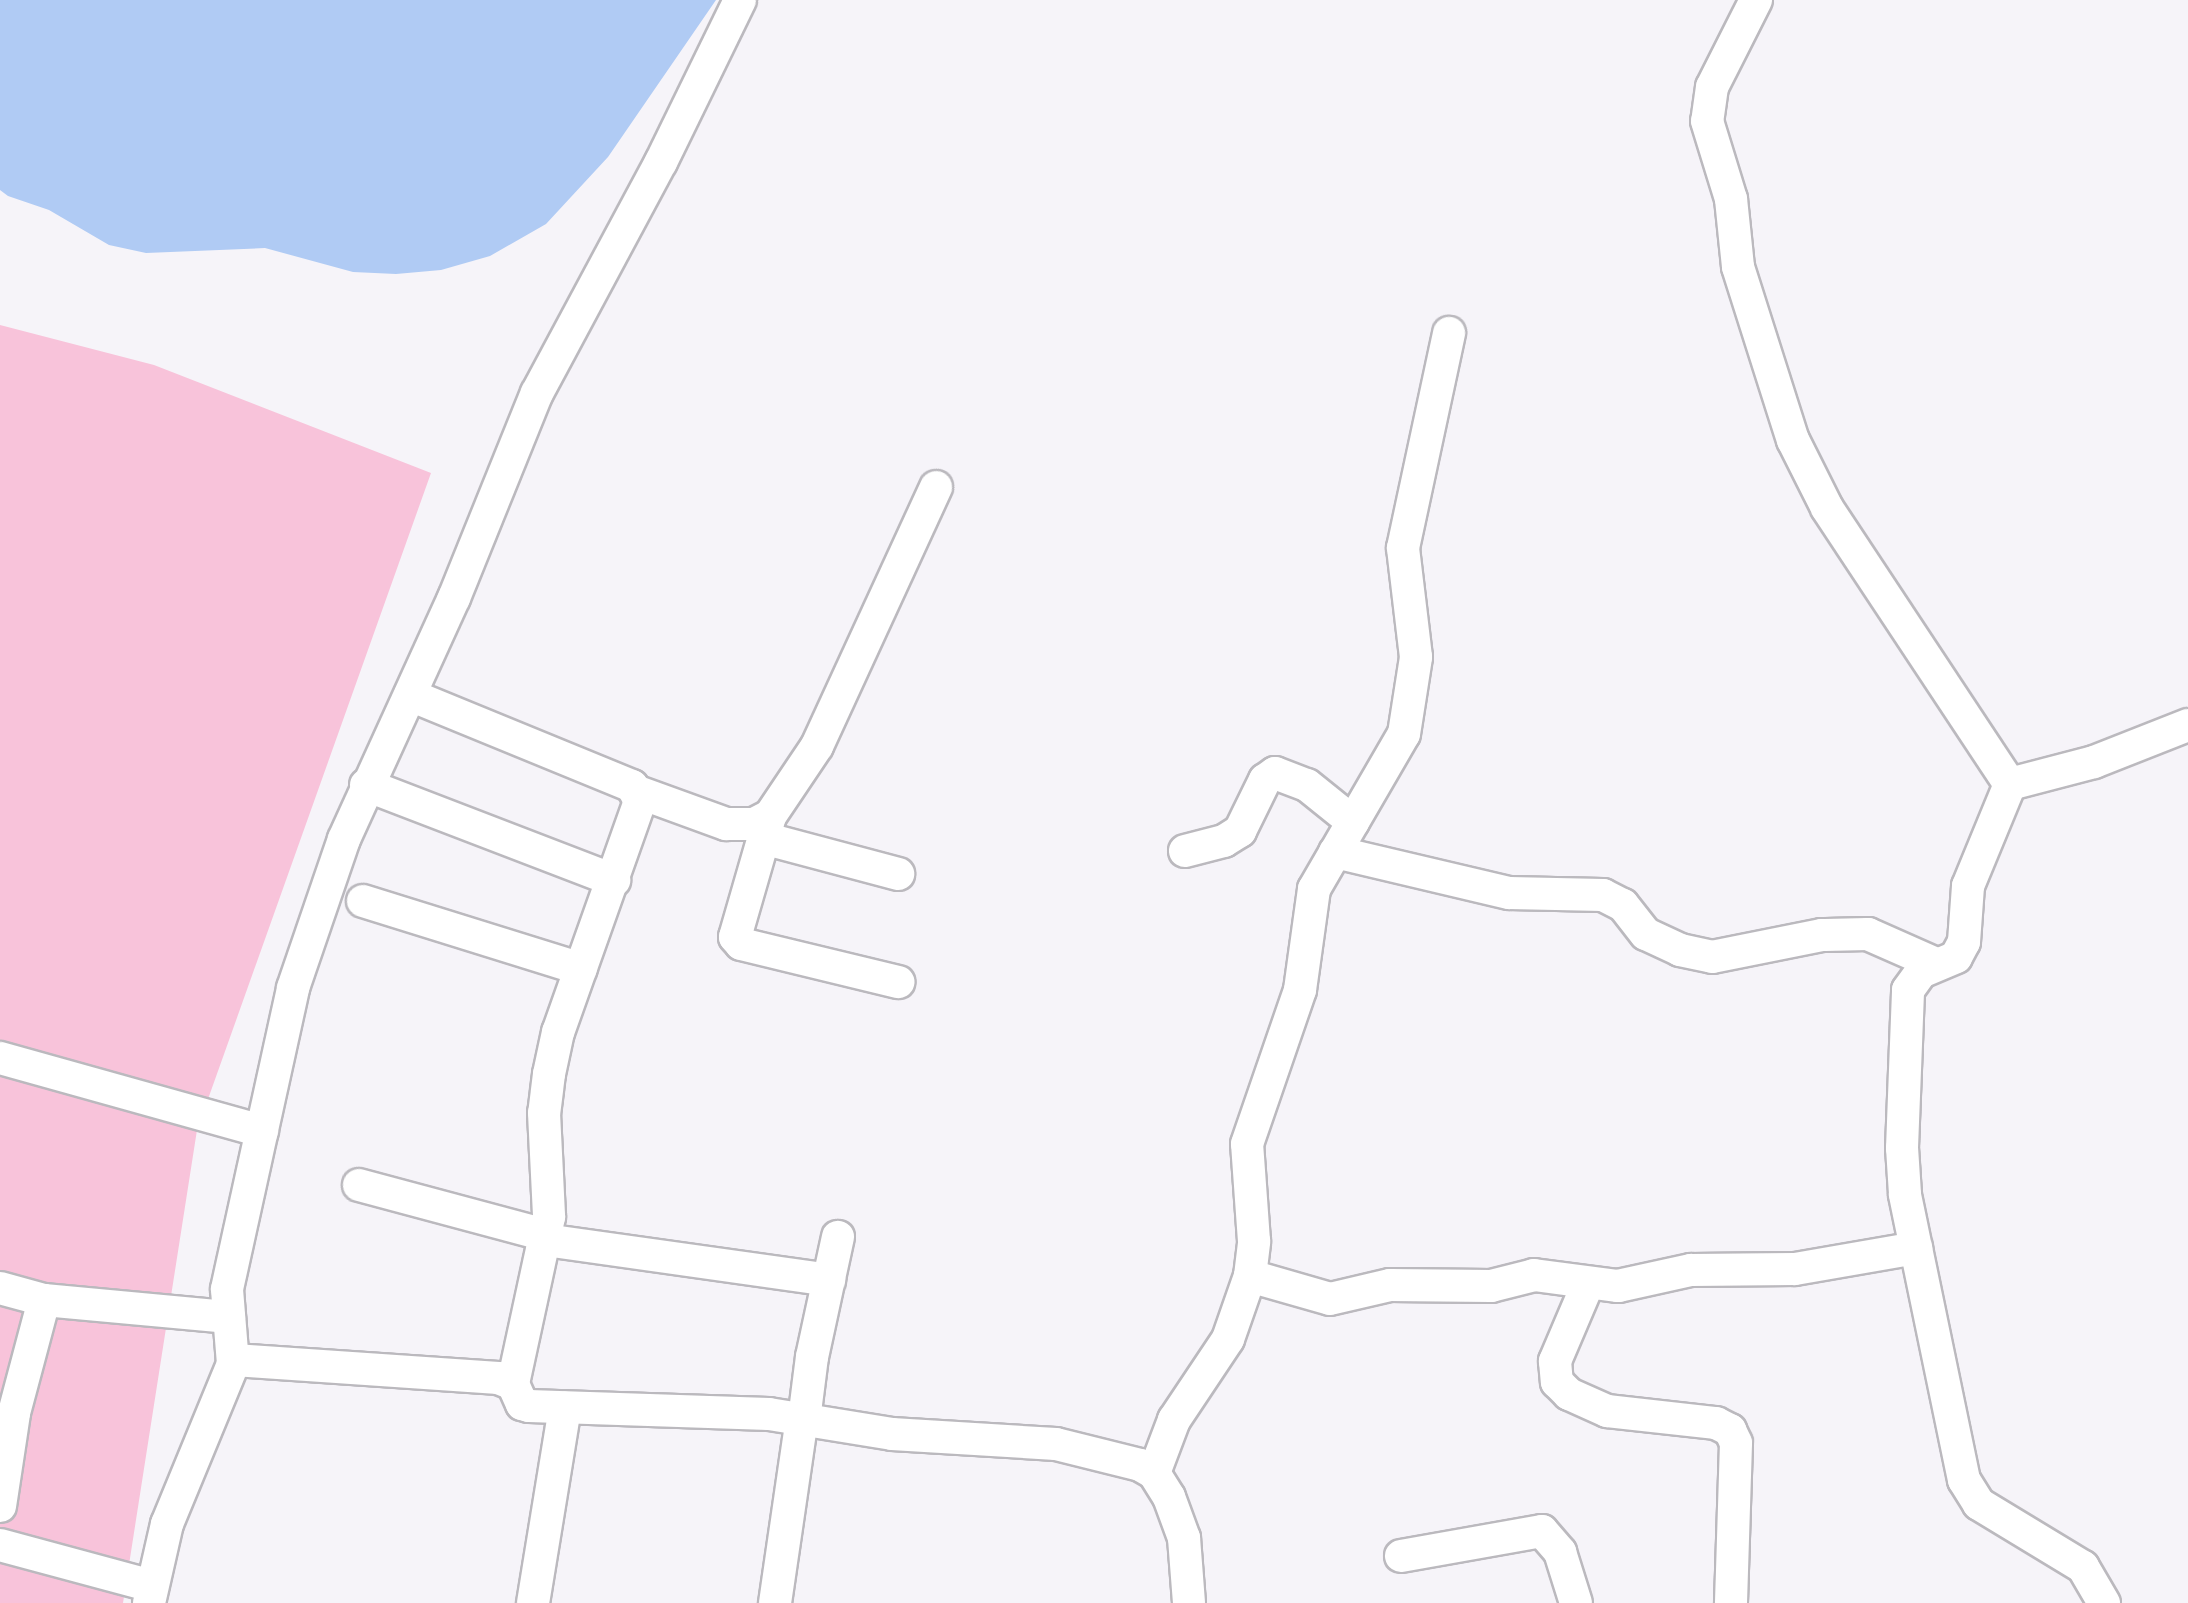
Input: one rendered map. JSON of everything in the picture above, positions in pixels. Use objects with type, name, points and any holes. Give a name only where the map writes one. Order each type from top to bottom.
[{"type":"street","points":[[0,1545],[151,1595],[167,1524],[234,1360],[225,1298],[293,988],[366,785],[410,695],[537,393],[661,162],[740,0]]},
{"type":"street","points":[[1756,0],[1712,87],[1707,121],[1731,199],[1738,267],[1793,440],[1827,508],[2010,784]]},
{"type":"street","points":[[1189,1603],[1184,1538],[1154,1473],[1174,1420],[1228,1339],[1250,1276],[1254,1241],[1247,1144],[1300,990],[1314,889],[1398,750],[1409,715],[1416,657],[1403,548],[1449,333]]},
{"type":"street","points":[[898,982],[741,944],[735,929],[766,827],[817,746],[936,487]]},
{"type":"street","points":[[410,695],[638,792],[726,824],[766,827],[898,874]]},
{"type":"street","points":[[2010,784],[2094,762],[2188,725]]},
{"type":"street","points":[[1185,851],[1224,841],[1240,831],[1265,780],[1275,773],[1307,785],[1353,822]]},
{"type":"street","points":[[2010,784],[1968,886],[1964,942],[1956,957],[1936,964],[1913,978],[1908,990],[1902,1148],[1916,1248],[1964,1480],[1979,1504],[2083,1567],[2104,1603]]},
{"type":"street","points":[[366,785],[614,880]]},
{"type":"street","points":[[518,1392],[546,1237],[549,1074],[581,969],[639,812],[638,792]]},
{"type":"street","points":[[1335,852],[1509,893],[1603,895],[1623,905],[1646,934],[1680,950],[1712,957],[1822,935],[1868,934],[1936,964]]},
{"type":"street","points":[[363,901],[581,969]]},
{"type":"street","points":[[0,1058],[262,1131]]},
{"type":"street","points":[[359,1185],[546,1237],[829,1280]]},
{"type":"street","points":[[775,1603],[804,1411],[838,1237]]},
{"type":"street","points":[[1250,1276],[1330,1299],[1390,1285],[1491,1286],[1534,1275],[1587,1286],[1632,1284],[1691,1270],[1795,1269],[1916,1248]]},
{"type":"street","points":[[1587,1286],[1555,1361],[1557,1382],[1569,1394],[1607,1411],[1716,1423],[1730,1430],[1736,1443],[1731,1603]]},
{"type":"street","points":[[0,1288],[44,1300],[229,1317]]},
{"type":"street","points":[[0,1506],[14,1413],[44,1300]]},
{"type":"street","points":[[234,1360],[498,1378],[518,1392],[565,1408],[804,1411],[949,1439],[1056,1444],[1154,1473]]},
{"type":"street","points":[[533,1603],[565,1408]]},
{"type":"street","points":[[1401,1556],[1542,1531],[1560,1552],[1576,1603]]},
{"type":"shaded area","points":[[0,325],[154,365],[431,473],[197,1130],[123,1603],[0,1603]]},
{"type":"water","points":[[0,0],[716,0],[608,157],[546,224],[490,256],[441,270],[396,274],[353,272],[265,248],[146,253],[109,245],[49,210],[8,196],[0,190]]}]
